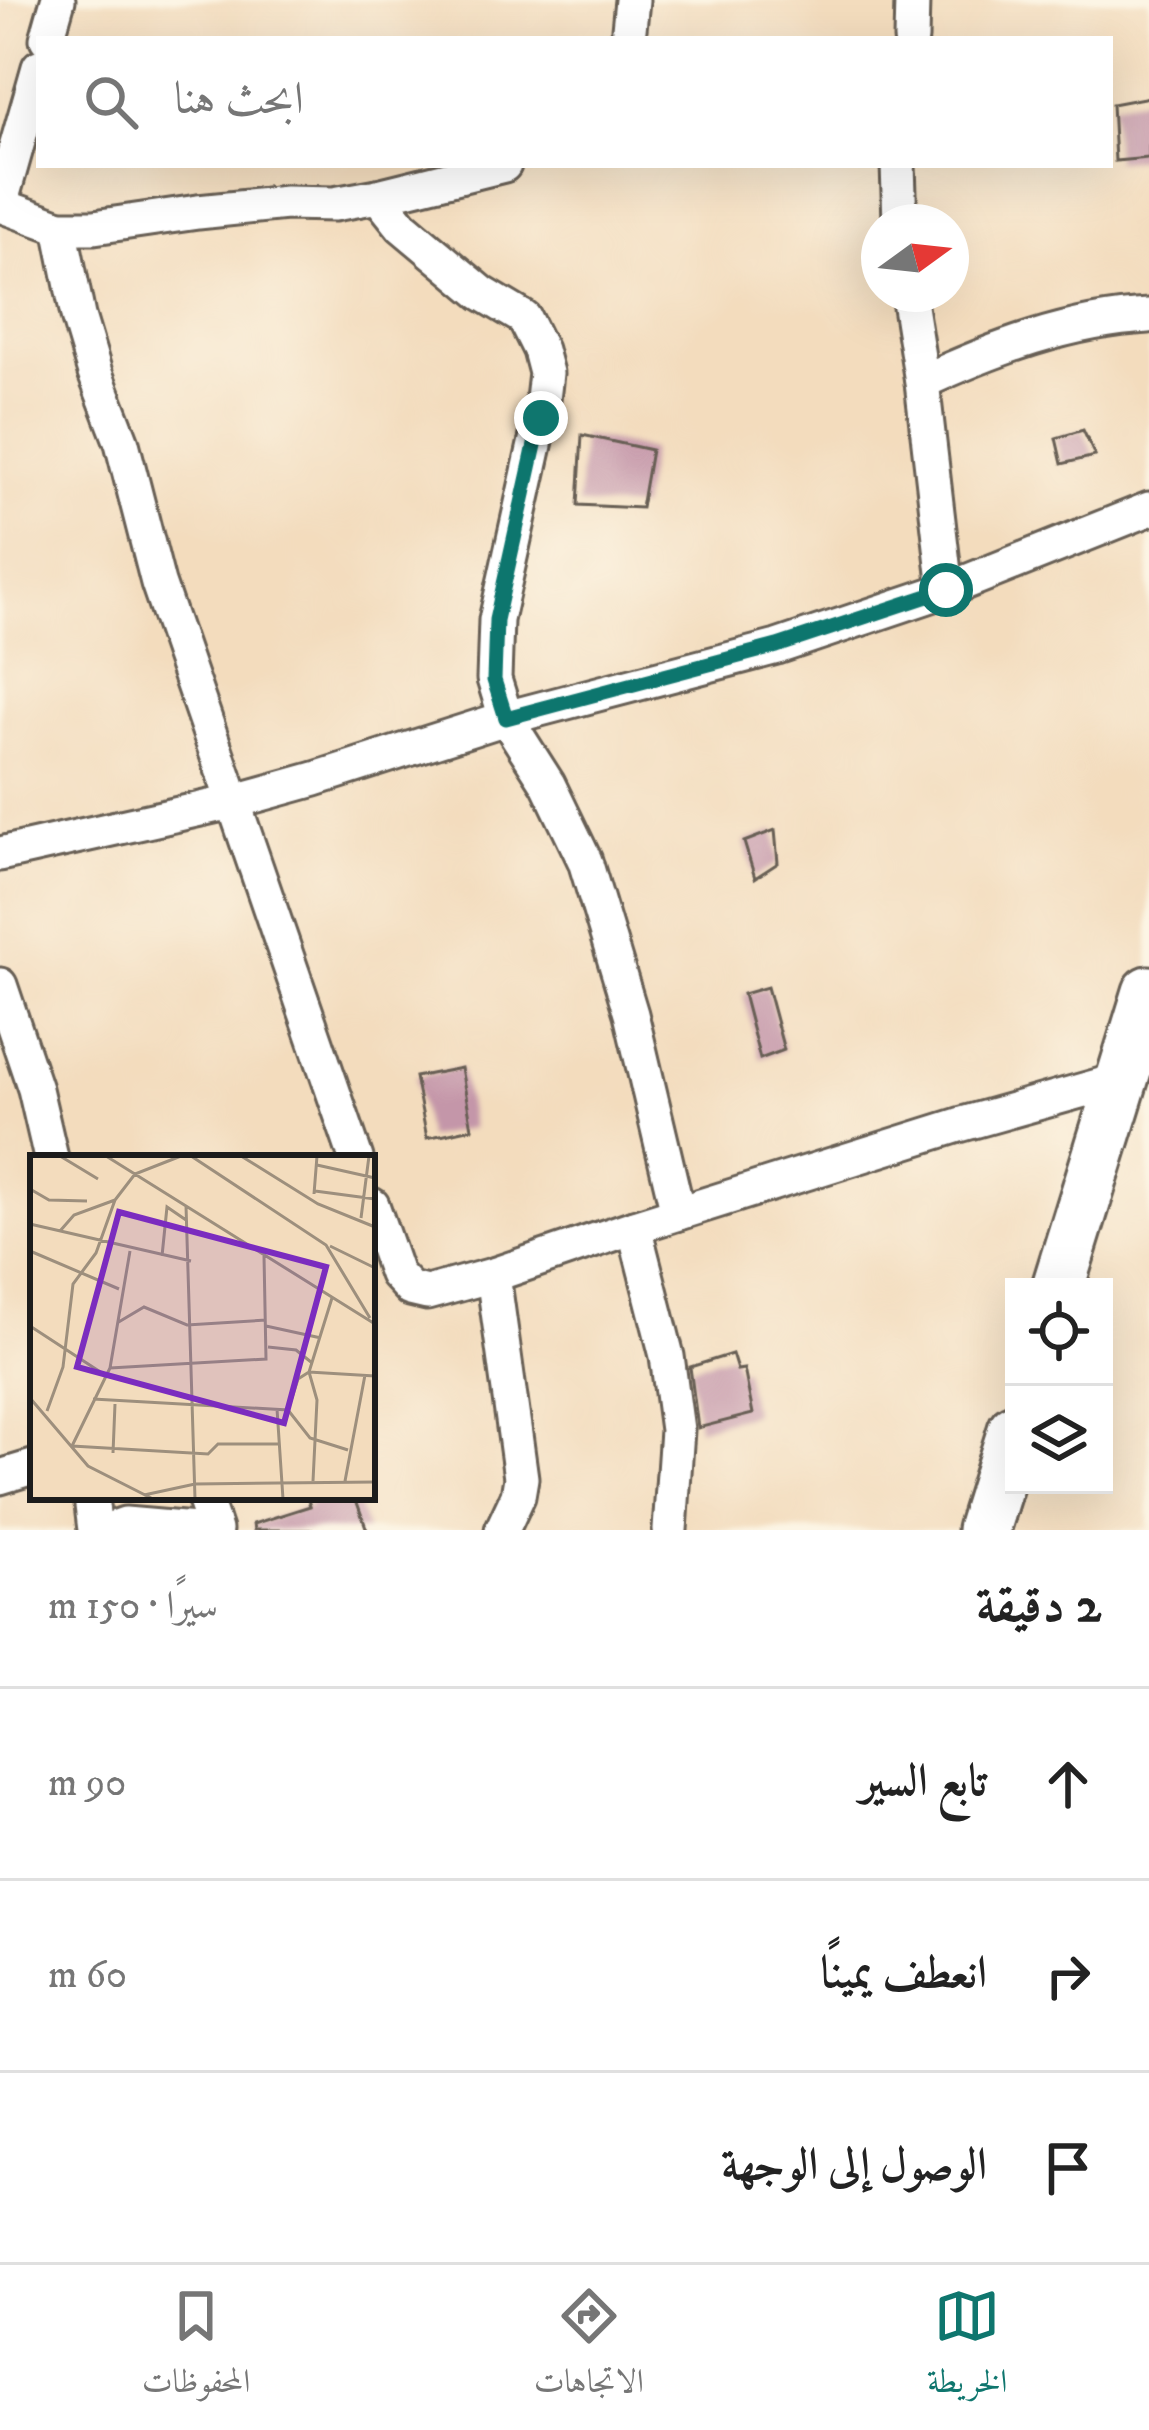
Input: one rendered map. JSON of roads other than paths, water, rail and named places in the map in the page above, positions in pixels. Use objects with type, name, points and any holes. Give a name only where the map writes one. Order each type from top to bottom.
[{"type":"highway","points":[[1061,1278],[1149,992]]},
{"type":"highway","points":[[983,1530],[1005,1459]]},
{"type":"street","points":[[48,36],[58,0]]},
{"type":"street","points":[[628,36],[632,0]]},
{"type":"street","points":[[911,36],[912,0]]},
{"type":"street","points":[[36,78],[0,205],[60,227],[286,203],[334,204],[492,168]]},
{"type":"street","points":[[898,168],[899,204]]},
{"type":"street","points":[[378,196],[402,226],[433,252],[482,292],[524,318],[540,350],[546,373],[541,418],[496,620],[494,680],[506,718],[548,784],[584,861],[631,1014],[678,1213]]},
{"type":"street","points":[[60,227],[78,316],[122,442],[158,583],[355,1155]]},
{"type":"street","points":[[911,312],[946,590]]},
{"type":"street","points":[[922,382],[980,355],[1034,338],[1149,316]]},
{"type":"street","points":[[0,854],[232,802],[506,718],[777,646],[946,590],[1149,509]]},
{"type":"street","points":[[0,985],[35,1089],[50,1155]]},
{"type":"street","points":[[375,1214],[396,1274],[410,1289],[427,1293],[958,1125],[1123,1078]]},
{"type":"street","points":[[634,1227],[667,1356],[677,1430],[670,1530]]},
{"type":"street","points":[[493,1275],[521,1478],[502,1530]]},
{"type":"street","points":[[0,1477],[30,1468]]},
{"type":"street","points":[[91,1500],[95,1530]]},
{"type":"street","points":[[205,1500],[215,1530]]},
{"type":"street","points":[[108,1530],[125,1523],[195,1530]]}]
